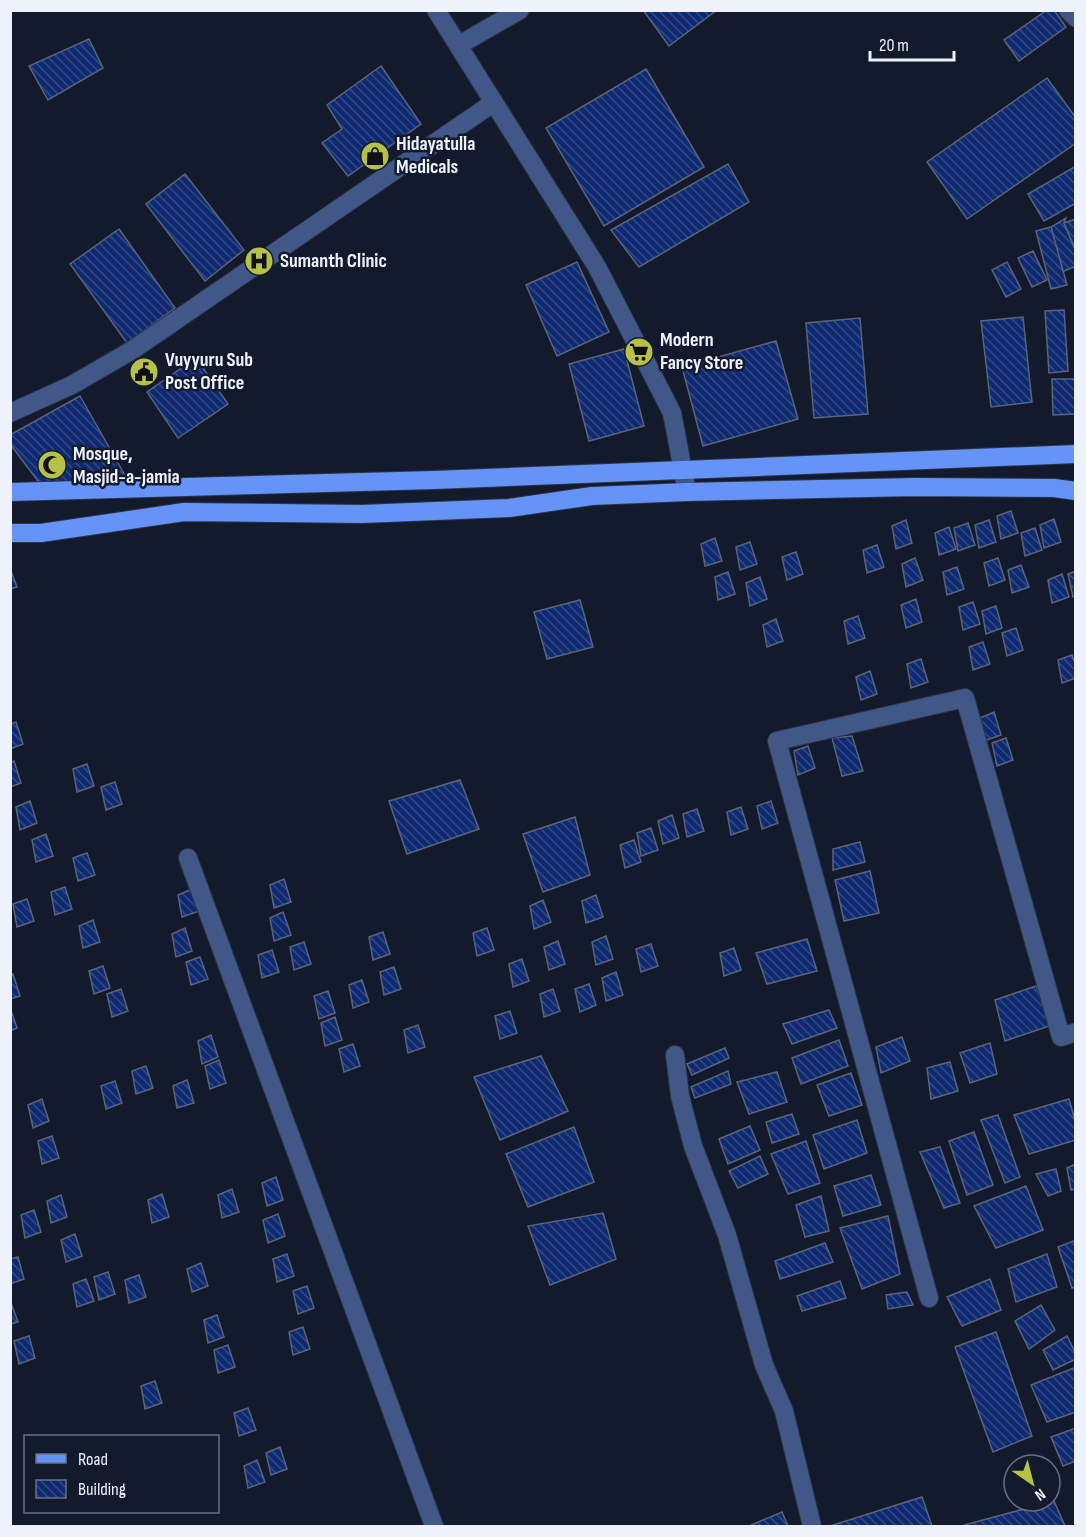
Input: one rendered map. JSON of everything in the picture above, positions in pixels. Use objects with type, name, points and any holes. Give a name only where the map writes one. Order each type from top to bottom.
[{"type":"main road","points":[[10,492],[434,480],[1076,454]]},
{"type":"main road","points":[[10,532],[41,533],[184,512],[384,513],[509,508],[592,496],[687,492],[915,488],[1054,488],[1076,491]]},
{"type":"street","points":[[436,10],[597,267],[672,413],[687,492]]},
{"type":"street","points":[[459,45],[520,10]]},
{"type":"street","points":[[1068,10],[1076,18]]},
{"type":"street","points":[[10,414],[72,385],[134,349],[493,103]]},
{"type":"street","points":[[929,1298],[777,741],[965,698],[1061,1036],[1076,1032]]},
{"type":"street","points":[[188,858],[434,1527]]},
{"type":"street","points":[[675,1055],[680,1096],[693,1146],[727,1235],[764,1365],[784,1411],[812,1527]]},
{"type":"building","points":[[643,10],[717,10],[669,46]]},
{"type":"building","points":[[1047,10],[1054,10],[1066,27],[1019,61],[1004,40]]},
{"type":"building","points":[[89,39],[103,68],[48,100],[29,66]]},
{"type":"building","points":[[381,66],[421,124],[348,176],[322,143],[342,129],[327,105]]},
{"type":"building","points":[[646,69],[704,167],[604,226],[546,128]]},
{"type":"building","points":[[1047,78],[1076,118],[1076,143],[967,219],[927,162]]},
{"type":"building","points":[[728,164],[749,202],[639,267],[611,230]]},
{"type":"building","points":[[1076,166],[1076,203],[1044,221],[1028,194]]},
{"type":"building","points":[[185,174],[244,250],[205,281],[146,204]]},
{"type":"building","points":[[1066,218],[1064,223],[1076,251],[1076,266],[1062,272],[1051,227]]},
{"type":"building","points":[[1076,219],[1076,251],[1064,223]]},
{"type":"building","points":[[1051,227],[1067,285],[1051,289],[1036,231]]},
{"type":"building","points":[[119,229],[175,308],[127,343],[70,264]]},
{"type":"building","points":[[1033,251],[1047,280],[1032,287],[1018,258]]},
{"type":"building","points":[[577,262],[609,332],[557,356],[526,285]]},
{"type":"building","points":[[1007,262],[1021,289],[1006,297],[992,270]]},
{"type":"building","points":[[1064,310],[1068,371],[1049,373],[1045,311]]},
{"type":"building","points":[[1023,317],[1032,402],[991,407],[981,321]]},
{"type":"building","points":[[860,318],[868,414],[814,418],[806,323]]},
{"type":"building","points":[[776,341],[798,419],[703,446],[682,367]]},
{"type":"building","points":[[624,349],[644,426],[589,441],[569,364]]},
{"type":"building","points":[[196,358],[228,404],[178,438],[147,392]]},
{"type":"building","points":[[1052,379],[1076,379],[1076,414],[1053,415]]},
{"type":"building","points":[[80,396],[131,486],[47,493],[10,444],[10,435]]},
{"type":"building","points":[[1011,511],[1018,533],[1001,539],[997,516]]},
{"type":"building","points":[[1054,519],[1061,542],[1044,548],[1040,525]]},
{"type":"building","points":[[906,520],[912,543],[896,549],[892,526]]},
{"type":"building","points":[[989,520],[996,542],[979,548],[975,525]]},
{"type":"building","points":[[968,523],[975,545],[958,551],[954,528]]},
{"type":"building","points":[[949,527],[956,549],[939,555],[935,533]]},
{"type":"building","points":[[1035,528],[1042,550],[1025,556],[1021,533]]},
{"type":"building","points":[[715,538],[722,561],[705,566],[701,544]]},
{"type":"building","points":[[750,542],[757,564],[740,570],[736,547]]},
{"type":"building","points":[[877,545],[884,567],[867,573],[863,550]]},
{"type":"building","points":[[796,552],[803,574],[787,580],[782,557]]},
{"type":"building","points":[[915,558],[923,580],[906,587],[902,564]]},
{"type":"building","points":[[998,558],[1005,580],[989,586],[984,563]]},
{"type":"building","points":[[1021,565],[1029,587],[1012,593],[1008,570]]},
{"type":"building","points":[[957,567],[964,589],[947,595],[943,572]]},
{"type":"building","points":[[10,568],[17,587],[10,589]]},
{"type":"building","points":[[1076,571],[1076,596],[1073,597],[1068,574]]},
{"type":"building","points":[[728,572],[735,594],[718,600],[715,577]]},
{"type":"building","points":[[1062,574],[1069,597],[1052,603],[1048,580]]},
{"type":"building","points":[[760,577],[767,599],[750,606],[746,583]]},
{"type":"building","points":[[916,599],[922,622],[906,628],[901,605]]},
{"type":"building","points":[[580,600],[593,647],[547,659],[534,612]]},
{"type":"building","points":[[973,602],[980,624],[963,630],[959,607]]},
{"type":"building","points":[[996,606],[1002,628],[986,634],[982,611]]},
{"type":"building","points":[[858,616],[865,638],[848,644],[844,621]]},
{"type":"building","points":[[776,619],[783,641],[767,647],[763,625]]},
{"type":"building","points":[[1016,628],[1023,650],[1007,656],[1002,633]]},
{"type":"building","points":[[983,642],[990,664],[973,670],[969,647]]},
{"type":"building","points":[[1072,655],[1076,666],[1076,678],[1062,683],[1058,660]]},
{"type":"building","points":[[921,659],[928,682],[911,688],[907,664]]},
{"type":"building","points":[[870,671],[877,694],[861,700],[856,677]]},
{"type":"building","points":[[994,712],[1001,735],[984,741],[980,718]]},
{"type":"building","points":[[16,722],[23,744],[10,749],[10,724]]},
{"type":"building","points":[[852,736],[863,771],[842,776],[832,738]]},
{"type":"building","points":[[1006,738],[1013,760],[997,766],[992,743]]},
{"type":"building","points":[[808,746],[815,768],[798,775],[794,751]]},
{"type":"building","points":[[14,761],[21,783],[10,787],[10,763]]},
{"type":"building","points":[[87,764],[94,786],[77,792],[73,769]]},
{"type":"building","points":[[460,780],[479,829],[407,854],[389,801]]},
{"type":"building","points":[[115,782],[122,804],[106,810],[101,787]]},
{"type":"building","points":[[30,801],[37,823],[20,830],[16,807]]},
{"type":"building","points":[[771,801],[778,823],[762,829],[757,806]]},
{"type":"building","points":[[741,807],[748,829],[731,835],[727,812]]},
{"type":"building","points":[[697,809],[704,831],[687,837],[683,814]]},
{"type":"building","points":[[672,815],[679,838],[663,844],[658,821]]},
{"type":"building","points":[[575,817],[590,875],[543,892],[523,834]]},
{"type":"building","points":[[651,828],[658,850],[641,856],[637,833]]},
{"type":"building","points":[[46,834],[53,856],[36,862],[32,840]]},
{"type":"building","points":[[634,840],[641,862],[625,868],[620,845]]},
{"type":"building","points":[[860,842],[865,862],[833,870],[833,849]]},
{"type":"building","points":[[87,853],[95,875],[78,881],[73,858]]},
{"type":"building","points":[[870,871],[879,913],[844,921],[835,880]]},
{"type":"building","points":[[284,879],[291,902],[274,908],[270,885]]},
{"type":"building","points":[[65,887],[72,909],[55,915],[51,892]]},
{"type":"building","points":[[192,889],[199,911],[182,917],[178,895]]},
{"type":"building","points":[[596,895],[603,917],[586,923],[582,901]]},
{"type":"building","points":[[27,899],[34,921],[17,927],[13,904]]},
{"type":"building","points":[[543,900],[551,922],[534,929],[530,906]]},
{"type":"building","points":[[283,912],[291,935],[274,941],[270,918]]},
{"type":"building","points":[[93,920],[100,942],[83,948],[79,926]]},
{"type":"building","points":[[185,928],[192,951],[176,957],[172,934]]},
{"type":"building","points":[[487,928],[494,950],[477,956],[473,933]]},
{"type":"building","points":[[383,932],[390,954],[373,960],[369,937]]},
{"type":"building","points":[[606,936],[613,959],[596,965],[592,942]]},
{"type":"building","points":[[807,939],[817,971],[767,984],[756,953]]},
{"type":"building","points":[[558,941],[565,964],[549,970],[544,947]]},
{"type":"building","points":[[304,942],[311,964],[294,970],[290,947]]},
{"type":"building","points":[[651,944],[658,966],[641,972],[636,949]]},
{"type":"building","points":[[734,948],[741,970],[724,976],[720,953]]},
{"type":"building","points":[[272,950],[279,972],[262,978],[258,955]]},
{"type":"building","points":[[200,957],[208,979],[191,985],[186,962]]},
{"type":"building","points":[[522,959],[529,981],[513,987],[509,964]]},
{"type":"building","points":[[103,966],[110,988],[94,994],[89,971]]},
{"type":"building","points":[[394,967],[401,989],[384,995],[380,972]]},
{"type":"building","points":[[616,972],[623,995],[606,1001],[602,978]]},
{"type":"building","points":[[13,974],[20,996],[10,999],[10,975]]},
{"type":"building","points":[[362,980],[369,1002],[353,1008],[349,985]]},
{"type":"building","points":[[589,984],[596,1005],[580,1012],[575,989]]},
{"type":"building","points":[[1036,986],[1052,1025],[1005,1041],[995,1000]]},
{"type":"building","points":[[121,989],[128,1011],[112,1017],[107,994]]},
{"type":"building","points":[[553,989],[560,1011],[544,1017],[540,994]]},
{"type":"building","points":[[328,991],[335,1013],[319,1019],[314,996]]},
{"type":"building","points":[[10,1007],[17,1028],[10,1031]]},
{"type":"building","points":[[829,1010],[837,1028],[792,1044],[783,1024]]},
{"type":"building","points":[[510,1011],[517,1033],[500,1039],[495,1016]]},
{"type":"building","points":[[335,1017],[342,1040],[325,1046],[321,1023]]},
{"type":"building","points":[[418,1025],[425,1047],[408,1053],[404,1030]]},
{"type":"building","points":[[211,1035],[218,1057],[202,1064],[198,1041]]},
{"type":"building","points":[[902,1037],[910,1061],[881,1073],[876,1047]]},
{"type":"building","points":[[839,1040],[848,1066],[801,1084],[792,1058]]},
{"type":"building","points":[[990,1043],[997,1074],[970,1083],[960,1053]]},
{"type":"building","points":[[353,1044],[360,1066],[344,1072],[339,1049]]},
{"type":"building","points":[[725,1048],[729,1058],[692,1075],[687,1064]]},
{"type":"building","points":[[541,1056],[568,1111],[500,1140],[474,1077]]},
{"type":"building","points":[[219,1060],[226,1083],[210,1089],[205,1066]]},
{"type":"building","points":[[950,1062],[958,1091],[931,1099],[927,1068]]},
{"type":"building","points":[[146,1066],[153,1088],[136,1094],[132,1071]]},
{"type":"building","points":[[728,1071],[731,1084],[695,1098],[691,1087]]},
{"type":"building","points":[[777,1072],[787,1102],[749,1114],[737,1082]]},
{"type":"building","points":[[851,1073],[862,1105],[829,1116],[817,1085]]},
{"type":"building","points":[[187,1080],[194,1103],[177,1108],[173,1086]]},
{"type":"building","points":[[115,1081],[122,1103],[106,1109],[101,1086]]},
{"type":"building","points":[[42,1099],[49,1121],[33,1128],[28,1105]]},
{"type":"building","points":[[1069,1099],[1076,1124],[1076,1140],[1029,1154],[1014,1115]]},
{"type":"building","points":[[792,1114],[799,1134],[772,1143],[766,1122]]},
{"type":"building","points":[[998,1115],[1020,1177],[1005,1183],[981,1120]]},
{"type":"building","points":[[857,1120],[867,1153],[824,1169],[813,1135]]},
{"type":"building","points":[[750,1126],[760,1150],[728,1164],[719,1139]]},
{"type":"building","points":[[574,1127],[594,1182],[528,1207],[506,1154]]},
{"type":"building","points":[[974,1132],[993,1185],[967,1195],[949,1141]]},
{"type":"building","points":[[52,1136],[59,1158],[42,1164],[38,1141]]},
{"type":"building","points":[[806,1141],[820,1183],[788,1194],[771,1154]]},
{"type":"building","points":[[940,1147],[960,1203],[944,1208],[920,1152]]},
{"type":"building","points":[[760,1156],[768,1174],[738,1188],[729,1171]]},
{"type":"building","points":[[1076,1164],[1076,1189],[1071,1190],[1067,1168]]},
{"type":"building","points":[[1056,1169],[1061,1191],[1048,1196],[1036,1174]]},
{"type":"building","points":[[871,1175],[881,1205],[843,1216],[834,1186]]},
{"type":"building","points":[[276,1177],[283,1200],[267,1206],[262,1183]]},
{"type":"building","points":[[1026,1186],[1043,1230],[996,1248],[974,1206]]},
{"type":"building","points":[[232,1189],[239,1212],[222,1218],[218,1195]]},
{"type":"building","points":[[162,1194],[169,1217],[152,1223],[148,1200]]},
{"type":"building","points":[[61,1195],[67,1217],[51,1223],[47,1201]]},
{"type":"building","points":[[821,1196],[829,1231],[805,1237],[796,1205]]},
{"type":"building","points":[[34,1210],[41,1232],[25,1238],[21,1215]]},
{"type":"building","points":[[603,1213],[616,1259],[550,1285],[528,1226]]},
{"type":"building","points":[[278,1214],[285,1236],[268,1243],[263,1220]]},
{"type":"building","points":[[888,1216],[900,1274],[862,1289],[840,1228]]},
{"type":"building","points":[[75,1234],[82,1256],[66,1262],[61,1240]]},
{"type":"building","points":[[1076,1240],[1076,1287],[1072,1288],[1058,1247]]},
{"type":"building","points":[[825,1243],[833,1262],[780,1279],[775,1261]]},
{"type":"building","points":[[287,1254],[294,1276],[277,1282],[273,1259]]},
{"type":"building","points":[[1047,1254],[1057,1287],[1016,1302],[1008,1269]]},
{"type":"building","points":[[18,1257],[24,1279],[10,1284],[10,1259]]},
{"type":"building","points":[[201,1263],[208,1286],[192,1292],[187,1269]]},
{"type":"building","points":[[108,1272],[115,1294],[99,1300],[94,1277]]},
{"type":"building","points":[[139,1275],[146,1297],[129,1303],[125,1280]]},
{"type":"building","points":[[86,1279],[94,1301],[77,1307],[73,1284]]},
{"type":"building","points":[[990,1279],[1001,1310],[962,1326],[947,1297]]},
{"type":"building","points":[[840,1281],[846,1298],[802,1311],[797,1296]]},
{"type":"building","points":[[307,1286],[314,1308],[298,1314],[293,1291]]},
{"type":"building","points":[[907,1292],[913,1305],[888,1309],[886,1295]]},
{"type":"building","points":[[10,1300],[18,1322],[10,1324]]},
{"type":"building","points":[[1041,1305],[1055,1330],[1029,1349],[1015,1321]]},
{"type":"building","points":[[217,1315],[224,1337],[208,1343],[204,1320]]},
{"type":"building","points":[[303,1327],[310,1349],[293,1355],[289,1332]]},
{"type":"building","points":[[996,1332],[1032,1436],[993,1452],[955,1347]]},
{"type":"building","points":[[29,1336],[35,1358],[19,1364],[14,1341]]},
{"type":"building","points":[[1067,1336],[1076,1354],[1076,1359],[1053,1370],[1043,1350]]},
{"type":"building","points":[[228,1345],[235,1367],[218,1373],[214,1350]]},
{"type":"building","points":[[1076,1367],[1076,1412],[1047,1422],[1031,1385]]},
{"type":"building","points":[[155,1381],[162,1403],[145,1409],[141,1386]]},
{"type":"building","points":[[248,1408],[256,1430],[239,1436],[234,1413]]},
{"type":"building","points":[[1076,1428],[1076,1461],[1063,1466],[1062,1453],[1058,1453],[1051,1437]]},
{"type":"building","points":[[280,1447],[287,1469],[271,1475],[266,1453]]},
{"type":"building","points":[[257,1460],[265,1482],[248,1488],[244,1466]]},
{"type":"building","points":[[922,1497],[932,1526],[830,1526]]},
{"type":"building","points":[[782,1512],[788,1526],[749,1526]]},
{"type":"building","points":[[1009,1513],[1059,1513],[1065,1526],[964,1526]]},
{"type":"place","name":"Hidayatulla Medicals","points":[[375,156]]},
{"type":"place","name":"Sumanth Clinic","points":[[259,261]]},
{"type":"place","name":"Modern Fancy Store","points":[[639,352]]},
{"type":"place","name":"Vuyyuru Sub Post Office","points":[[144,372]]},
{"type":"place","name":"Mosque, Masjid-a-jamia","points":[[52,465]]}]
